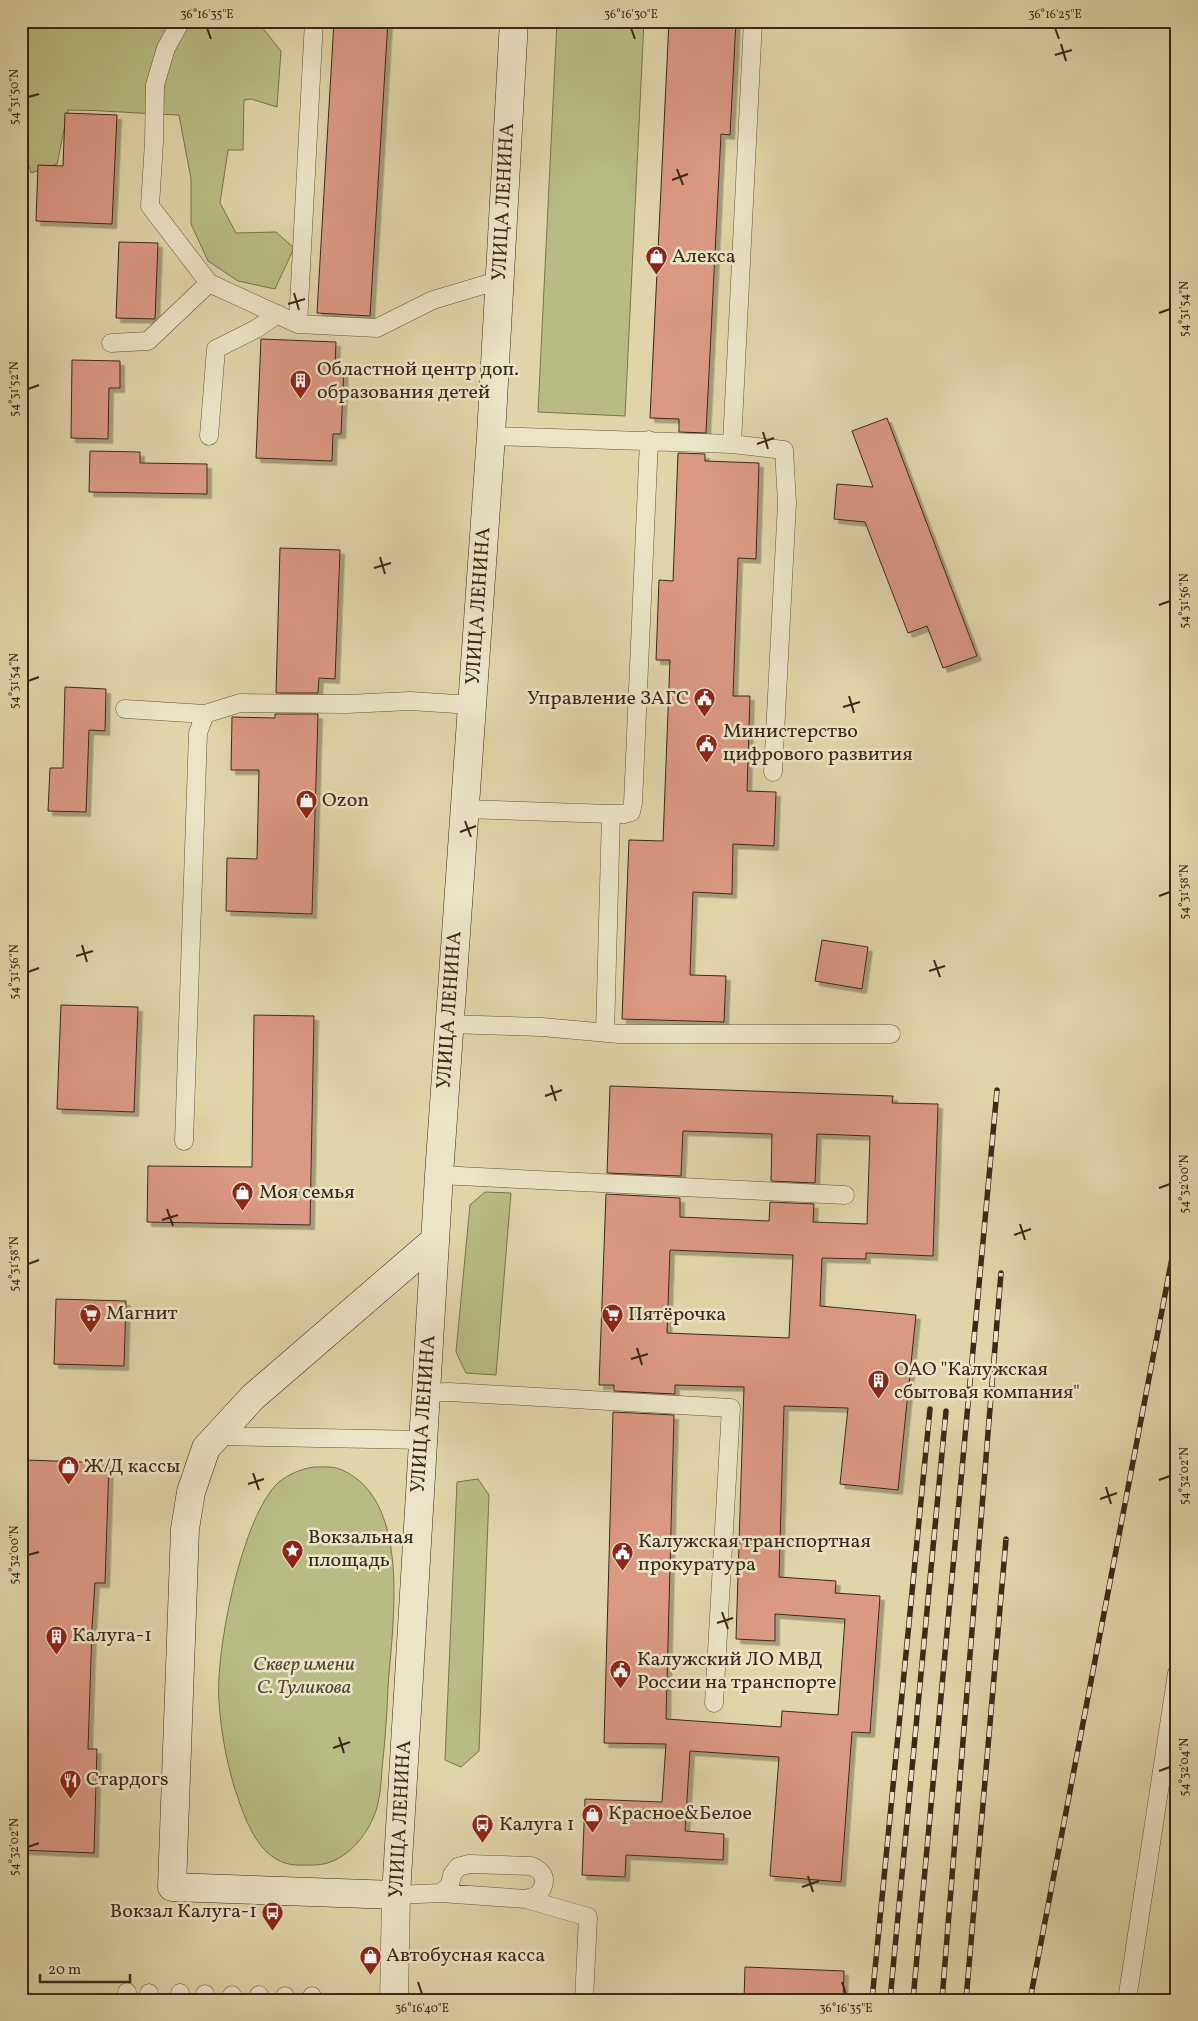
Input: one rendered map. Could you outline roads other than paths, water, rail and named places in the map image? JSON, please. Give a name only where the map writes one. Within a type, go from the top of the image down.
[{"type":"main road","name":"УЛИЦА ЛЕНИНА","points":[[394,2000],[396,1895],[422,1440],[449,1024],[491,436],[514,21]]},
{"type":"main road","points":[[396,1895],[172,1887],[185,1529],[191,1492],[206,1448],[253,1398],[435,1240]]},
{"type":"lane","points":[[181,21],[166,48],[155,85],[150,206],[209,283],[298,324],[377,328],[433,300],[500,280]]},
{"type":"lane","points":[[298,324],[314,21]]},
{"type":"lane","points":[[732,444],[752,21]]},
{"type":"lane","points":[[111,344],[148,341],[209,283]]},
{"type":"lane","points":[[210,436],[216,349],[256,329],[278,314]]},
{"type":"lane","points":[[491,436],[649,440],[732,444],[784,450],[787,503],[773,772]]},
{"type":"lane","points":[[464,809],[611,814],[631,812],[633,803],[649,440]]},
{"type":"lane","points":[[125,709],[206,714],[240,702],[347,704],[410,701],[472,705]]},
{"type":"lane","points":[[184,1141],[198,733],[206,714]]},
{"type":"lane","points":[[605,1033],[611,814]]},
{"type":"lane","points":[[449,1024],[542,1027],[605,1033],[892,1034]]},
{"type":"lane","points":[[439,1175],[845,1195]]},
{"type":"lane","points":[[426,1393],[449,1392],[730,1408],[714,1703]]},
{"type":"lane","points":[[218,1436],[422,1440]]},
{"type":"lane","points":[[1127,2000],[1177,1673]]},
{"type":"lane","points":[[441,1893],[450,1885],[452,1874],[458,1867],[468,1864],[531,1866],[539,1869],[544,1875],[544,1886],[538,1895],[526,1899]]},
{"type":"lane","points":[[396,1895],[441,1893],[526,1899],[588,1918],[584,2000]]},
{"type":"railway","points":[[913,2000],[997,1090]]},
{"type":"railway","points":[[1030,2000],[1177,1232]]},
{"type":"railway","points":[[942,2000],[1001,1273]]},
{"type":"railway","points":[[872,2000],[930,1409]]},
{"type":"railway","points":[[890,2000],[946,1411]]},
{"type":"railway","points":[[966,2000],[1006,1539]]},
{"type":"place","name":"Алекса","points":[[656,276]]},
{"type":"place","name":"Областной центр доп. образования детей","points":[[301,400]]},
{"type":"place","name":"Управление ЗАГС","points":[[705,718]]},
{"type":"place","name":"Министерство цифрового развития","points":[[707,763]]},
{"type":"place","name":"Ozon","points":[[306,820]]},
{"type":"place","name":"Моя семья","points":[[243,1212]]},
{"type":"place","name":"Магнит","points":[[90,1333]]},
{"type":"place","name":"Пятёрочка","points":[[612,1334]]},
{"type":"place","name":"ОАО \"Калужская сбытовая компания\"","points":[[878,1400]]},
{"type":"place","name":"Ж/Д кассы","points":[[68,1486]]},
{"type":"place","name":"Вокзальная площадь","points":[[292,1569]]},
{"type":"place","name":"Калужская транспортная прокуратура","points":[[622,1572]]},
{"type":"place","name":"Калуга-1","points":[[56,1655]]},
{"type":"place","name":"Калужский ЛО МВД России на транспорте","points":[[621,1690]]},
{"type":"place","name":"Стардогs","points":[[70,1799]]},
{"type":"place","name":"Красное&Белое","points":[[592,1833]]},
{"type":"place","name":"Калуга 1","points":[[483,1844]]},
{"type":"place","name":"Вокзал Калуга-1","points":[[273,1931]]},
{"type":"place","name":"Автобусная касса","points":[[370,1975]]},
{"type":"park label","name":"Сквер имени С. Туликова","points":[[304,1676]]}]
